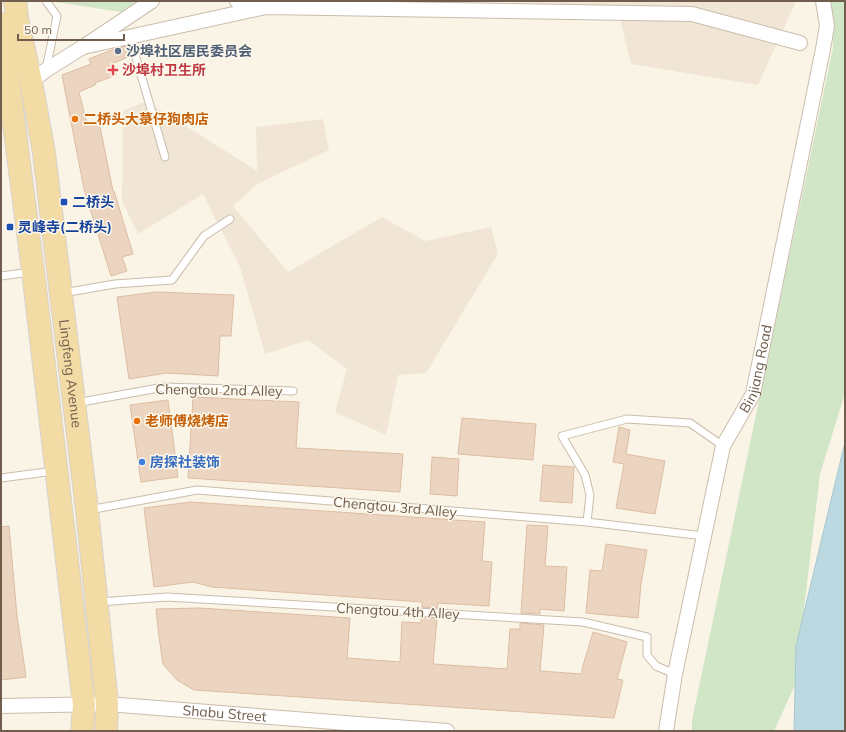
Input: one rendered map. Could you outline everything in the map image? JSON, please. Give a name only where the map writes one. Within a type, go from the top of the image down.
[{"type":"main road","name":"Lingfeng Avenue","points":[[11,15],[39,76],[44,153],[87,510],[108,704],[106,731]]},
{"type":"main road","name":"Lingfeng Avenue","points":[[11,15],[6,96],[33,271],[84,705],[82,731]]},
{"type":"street","points":[[39,76],[152,1]]},
{"type":"street","points":[[237,1],[266,7],[692,14],[800,43]]},
{"type":"street","name":"Binjiang Road","points":[[666,731],[675,674],[723,446],[753,394],[823,49],[827,26],[823,1]]},
{"type":"street","points":[[83,47],[266,7]]},
{"type":"street","name":"Shabu Street","points":[[1,706],[108,704],[396,729],[447,731]]},
{"type":"lane","points":[[39,76],[57,16],[46,1]]},
{"type":"lane","points":[[130,37],[165,157]]},
{"type":"lane","points":[[61,294],[115,284],[172,280],[204,236],[230,219]]},
{"type":"lane","points":[[1,276],[33,271]]},
{"type":"lane","name":"Chengtou 2nd Alley","points":[[74,404],[164,387],[293,391]]},
{"type":"lane","points":[[587,522],[590,495],[585,475],[562,436],[627,419],[690,423],[723,446]]},
{"type":"lane","points":[[1,478],[56,471]]},
{"type":"lane","name":"Chengtou 3rd Alley","points":[[87,510],[197,490],[587,522],[704,536]]},
{"type":"lane","name":"Chengtou 4th Alley","points":[[96,602],[167,597],[584,622],[647,638],[647,655],[656,666],[675,674]]},
{"type":"shaded area","points":[[484,1],[796,1],[758,85],[631,64],[617,6]]},
{"type":"shaded area","points":[[146,101],[257,171],[256,127],[323,119],[329,150],[257,184],[233,206],[288,272],[382,217],[425,241],[491,227],[498,254],[426,373],[398,375],[386,435],[335,412],[347,369],[308,340],[265,354],[240,267],[203,194],[138,234],[122,201],[123,111]]},
{"type":"green space","points":[[55,1],[138,1],[121,12]]},
{"type":"green space","points":[[828,1],[845,1],[845,393],[820,474],[795,685],[774,731],[692,731],[692,720],[833,48],[832,14]]},
{"type":"water","points":[[845,442],[845,731],[794,731],[796,646]]},
{"type":"building","points":[[127,46],[130,56],[112,64],[116,75],[95,83],[95,85],[79,92],[87,124],[99,122],[113,191],[133,254],[122,257],[127,271],[111,276],[84,189],[62,75],[91,64],[89,59],[114,49]]},
{"type":"building","points":[[156,292],[234,295],[231,336],[220,336],[218,376],[167,373],[129,379],[117,297]]},
{"type":"building","points":[[193,397],[299,402],[296,448],[403,454],[400,492],[188,478]]},
{"type":"building","points":[[168,400],[178,477],[141,482],[130,405]]},
{"type":"building","points":[[462,418],[536,424],[533,460],[458,454]]},
{"type":"building","points":[[619,427],[630,430],[626,454],[665,461],[655,514],[616,508],[624,464],[613,462]]},
{"type":"building","points":[[432,457],[459,459],[457,496],[430,494]]},
{"type":"building","points":[[543,465],[574,467],[572,503],[540,501]]},
{"type":"building","points":[[191,502],[485,522],[482,561],[492,562],[489,606],[438,603],[437,608],[422,607],[422,602],[212,587],[193,582],[154,587],[144,508]]},
{"type":"building","points":[[527,525],[548,526],[545,566],[567,567],[564,611],[540,609],[540,614],[521,613]]},
{"type":"building","points":[[9,526],[17,616],[26,677],[1,680],[1,527]]},
{"type":"building","points":[[606,544],[647,550],[641,584],[638,618],[586,613],[590,570],[602,571]]},
{"type":"building","points":[[200,608],[350,618],[347,658],[400,662],[402,622],[421,623],[421,617],[437,618],[433,664],[507,669],[510,629],[520,629],[520,623],[544,625],[540,671],[582,674],[582,669],[593,632],[627,642],[617,679],[623,680],[614,718],[194,690],[177,680],[163,664],[156,609]]},
{"type":"place","name":"沙埠社区居民委员会","points":[[118,51]]},
{"type":"place","name":"沙埠村卫生所","points":[[113,70]]},
{"type":"place","name":"二桥头大菉仔狗肉店","points":[[75,119]]},
{"type":"place","name":"二桥头","points":[[64,202]]},
{"type":"place","name":"灵峰寺(二桥头)","points":[[10,227]]},
{"type":"place","name":"老师傅烧烤店","points":[[137,421]]},
{"type":"place","name":"房探社装饰","points":[[142,462]]}]
